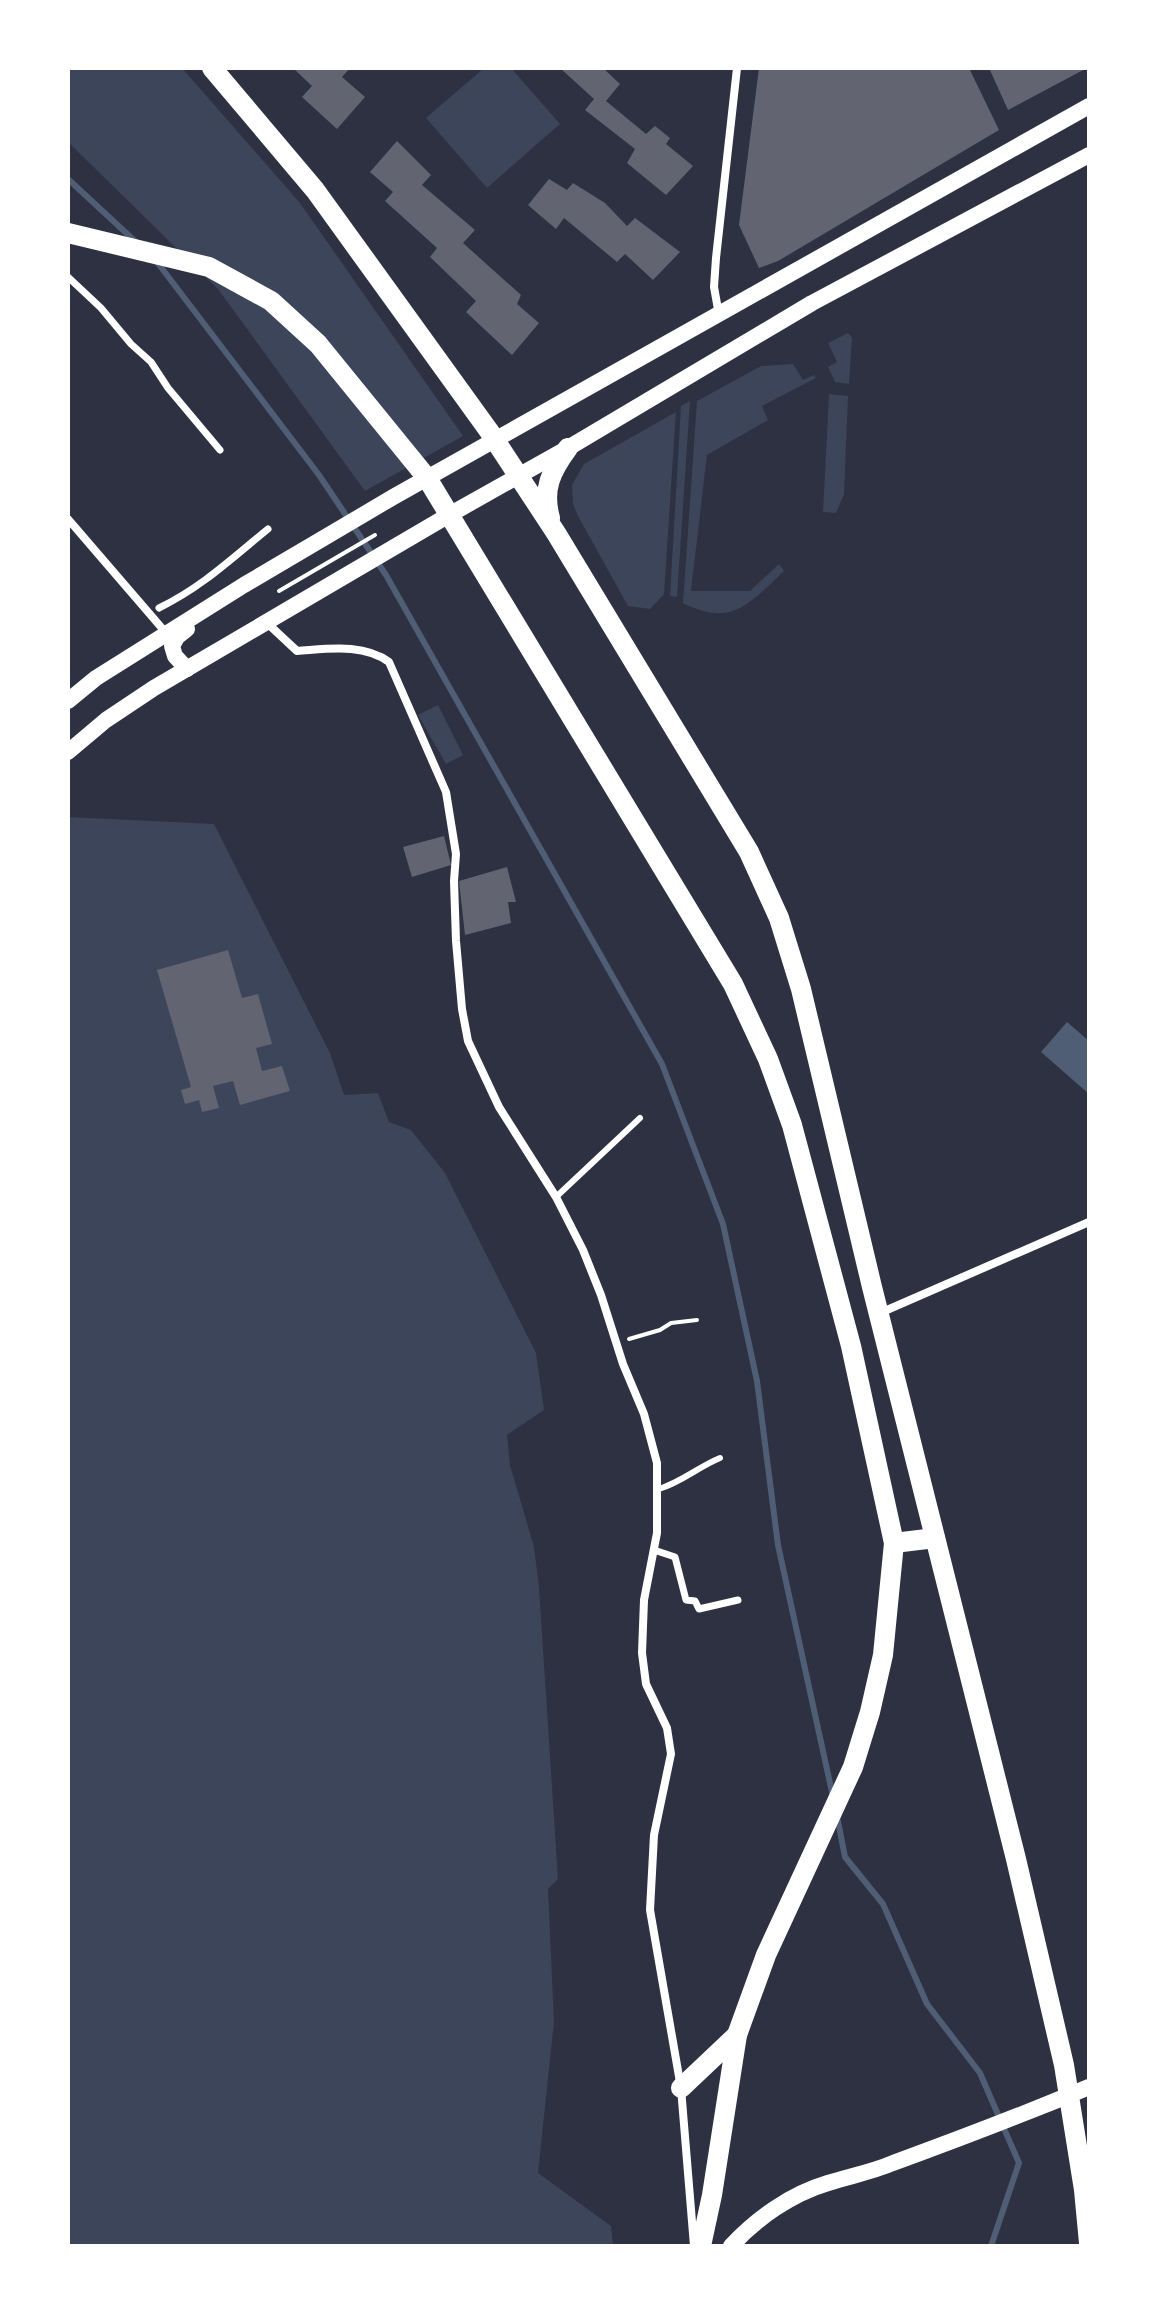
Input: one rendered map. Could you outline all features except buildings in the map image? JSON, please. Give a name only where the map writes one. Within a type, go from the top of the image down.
[{"type":"highway","points":[[212,68],[315,190],[519,476],[749,852],[779,918],[801,989],[1016,1859],[1070,2095],[1089,2243]]},
{"type":"highway","points":[[69,233],[209,267],[271,301],[318,344],[427,478],[733,984],[768,1059],[792,1125],[851,1346],[894,1543],[890,1598],[883,1655],[853,1767],[766,1955],[737,2035],[701,2246]]},
{"type":"highway","points":[[556,533],[548,515],[546,487],[555,466],[568,448]]},
{"type":"highway","points":[[894,1543],[935,1538]]},
{"type":"highway","points":[[681,2088],[737,2035]]},
{"type":"main road","points":[[68,701],[96,678],[244,585],[395,496],[1089,106]]},
{"type":"main road","points":[[68,752],[106,720],[187,669],[449,515],[812,303],[1089,155]]},
{"type":"main road","points":[[187,669],[173,651],[174,642],[228,596]]},
{"type":"main road","points":[[731,2246],[749,2227],[785,2202],[826,2184],[869,2173],[1089,2087]]},
{"type":"street","points":[[719,315],[714,287],[716,258],[737,68]]},
{"type":"street","points":[[68,277],[151,362],[168,388],[220,450]]},
{"type":"street","points":[[68,519],[168,634]]},
{"type":"street","points":[[159,608],[186,595],[223,569],[237,553],[268,529]]},
{"type":"street","points":[[271,620],[297,651],[361,649],[377,653],[389,662],[446,792],[456,854],[456,941],[468,1041],[499,1107],[556,1197],[588,1261],[647,1422],[657,1463],[659,1489],[654,1550],[644,1600],[642,1653],[646,1684],[668,1730],[671,1754],[656,1821],[650,1910],[681,2088],[694,2246]]},
{"type":"street","points":[[68,688],[96,678]]},
{"type":"street","points":[[879,1313],[1089,1222]]},
{"type":"street","points":[[654,1550],[675,1557],[686,1600],[695,1601],[699,1609],[738,1600]]},
{"type":"lane","points":[[556,1197],[640,1118]]},
{"type":"lane","points":[[659,1489],[693,1475],[720,1458]]},
{"type":"path","points":[[290,584],[381,532]]},
{"type":"path","points":[[617,1345],[671,1323],[697,1320]]},
{"type":"shaded area","points":[[68,68],[182,68],[300,203],[463,436],[365,491],[218,289],[68,142]]},
{"type":"shaded area","points":[[484,68],[511,68],[560,124],[487,188],[426,118]]},
{"type":"shaded area","points":[[848,333],[852,338],[849,384],[835,382],[828,367],[837,362],[828,343]]},
{"type":"shaded area","points":[[793,364],[803,380],[814,375],[816,378],[762,406],[768,420],[707,455],[691,591],[750,591],[779,564],[784,571],[750,602],[728,612],[700,610],[683,603],[697,401],[761,366]]},
{"type":"shaded area","points":[[829,394],[848,396],[844,494],[836,513],[823,512]]},
{"type":"shaded area","points":[[690,401],[677,597],[670,596],[681,406]]},
{"type":"shaded area","points":[[676,412],[664,594],[650,609],[628,606],[578,516],[573,504],[572,485],[584,464]]},
{"type":"shaded area","points":[[438,705],[463,755],[446,764],[418,715]]},
{"type":"shaded area","points":[[68,817],[214,824],[330,1053],[344,1095],[378,1093],[389,1122],[411,1130],[445,1173],[536,1353],[544,1410],[507,1435],[510,1465],[534,1547],[539,1587],[558,1879],[548,1889],[554,2022],[538,2173],[611,2226],[613,2246],[68,2246]]},
{"type":"shaded area","points":[[1067,1022],[1089,1041],[1089,1094],[1041,1052]]},
{"type":"waterway","points":[[68,179],[138,244]]},
{"type":"waterway","points":[[157,262],[319,475],[386,575],[662,1064],[723,1224],[757,1381],[778,1545],[833,1797]]},
{"type":"waterway","points":[[837,1816],[845,1857],[883,1904],[927,2004],[980,2073],[1019,2163],[991,2246]]}]
